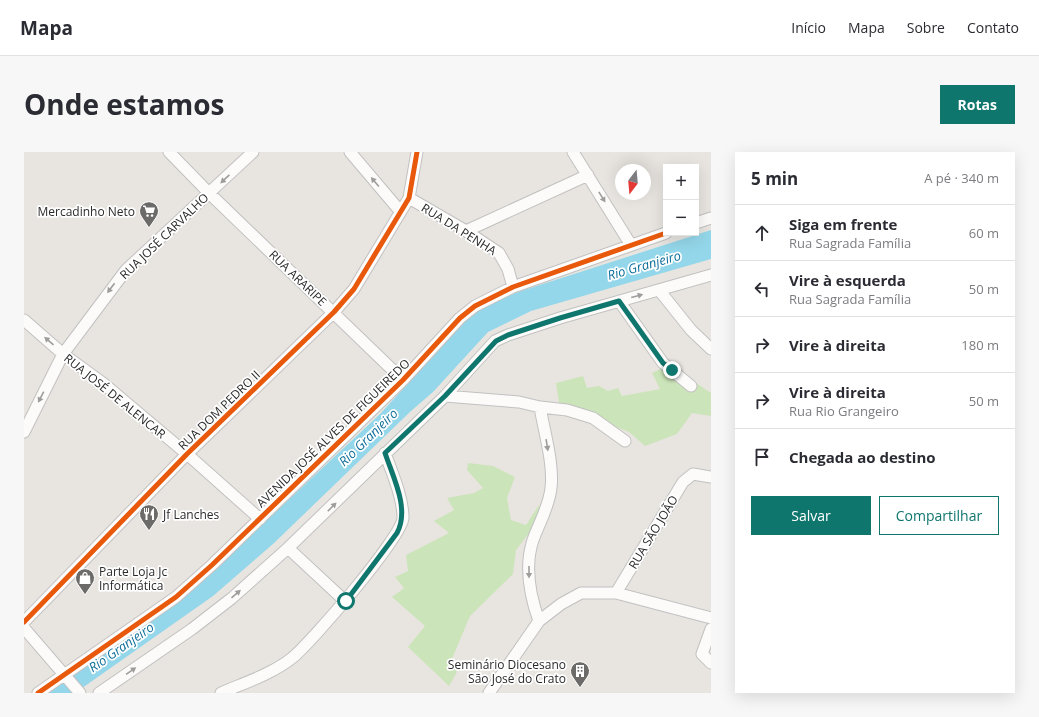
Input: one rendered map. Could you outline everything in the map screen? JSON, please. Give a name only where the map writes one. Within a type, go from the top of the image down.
[{"type":"street","name":"RUA ARARIPE","points":[[169,152],[209,193],[403,380]]},
{"type":"street","name":"RUA JOSÉ CARVALHO","points":[[24,432],[63,354],[126,270],[253,152]]},
{"type":"street","points":[[350,152],[400,211]]},
{"type":"street","points":[[409,198],[417,152]]},
{"type":"street","points":[[573,152],[631,245]]},
{"type":"street","points":[[466,231],[588,175]]},
{"type":"street","name":"RUA DOM PEDRO II","points":[[24,622],[187,454],[334,312],[354,289],[409,198]]},
{"type":"street","name":"RUA DA PENHA","points":[[409,198],[466,231],[499,253],[508,269],[512,287]]},
{"type":"street","points":[[699,222],[711,218]]},
{"type":"street","name":"AVENIDA JOSÉ ALVES DE FIGUEIREDO","points":[[38,693],[176,597],[260,519],[403,380],[460,318],[475,306],[512,287],[663,234]]},
{"type":"street","points":[[99,693],[192,629],[232,598],[288,548],[445,396],[496,341],[508,335],[553,320],[711,276]]},
{"type":"street","points":[[658,290],[691,330],[711,349]]},
{"type":"street","points":[[619,301],[663,363],[691,386]]},
{"type":"street","name":"RUA JOSÉ DE ALENCAR","points":[[24,320],[63,354],[104,384],[187,454],[260,519]]},
{"type":"street","points":[[445,396],[519,402],[540,407],[567,410],[593,418],[625,441]]},
{"type":"street","points":[[539,621],[529,581],[529,565],[532,542],[547,504],[551,488],[551,471],[540,407]]},
{"type":"street","points":[[221,693],[280,667],[292,658],[316,635],[346,601],[397,533],[403,518],[400,501],[385,453]]},
{"type":"street","name":"RUA SÃO JOÃO","points":[[616,592],[680,487],[693,474],[711,477]]},
{"type":"street","points":[[288,548],[346,601]]},
{"type":"street","points":[[489,693],[539,621],[561,604],[581,593],[616,592],[711,618]]},
{"type":"street","points":[[24,628],[80,693]]},
{"type":"street","points":[[707,660],[702,653],[711,629]]},
{"type":"green space","points":[[669,365],[711,393],[711,416],[692,413],[677,434],[645,446],[629,432],[557,404],[559,403],[556,383],[583,376],[587,388],[599,386],[608,391],[618,388],[622,396],[660,389],[652,373]]},
{"type":"green space","points":[[468,463],[493,466],[515,477],[507,498],[511,520],[526,525],[539,505],[543,515],[516,550],[513,574],[470,616],[452,659],[457,672],[449,686],[408,647],[425,626],[392,597],[404,588],[395,577],[408,571],[406,555],[449,533],[434,521],[454,510],[447,498],[474,493],[483,488],[467,470]]},
{"type":"water","name":"Rio Granjeiro","points":[[711,230],[711,259],[531,311],[488,332],[433,392],[411,411],[273,544],[213,596],[75,693],[48,693],[172,606],[201,582],[380,414],[472,314],[487,304],[521,291],[692,236],[699,236],[699,234]]},
{"type":"cycle path","points":[[24,622],[187,454],[334,312],[354,289],[409,198],[417,152]]},
{"type":"cycle path","points":[[38,693],[176,597],[212,565],[403,380],[460,318],[475,306],[513,287],[663,234]]},
{"type":"place","name":"Mercadinho Neto","points":[[149,228]]},
{"type":"place","name":"Jf Lanches","points":[[149,531]]},
{"type":"place","name":"Parte Loja Jc Informática","points":[[85,595]]},
{"type":"place","name":"Seminário Diocesano São José do Crato","points":[[580,688]]},
{"type":"route","points":[[346,601],[397,533],[403,518],[400,501],[385,453],[445,396],[485,351],[496,341],[508,335],[560,318],[619,301],[663,363],[672,370]]}]
